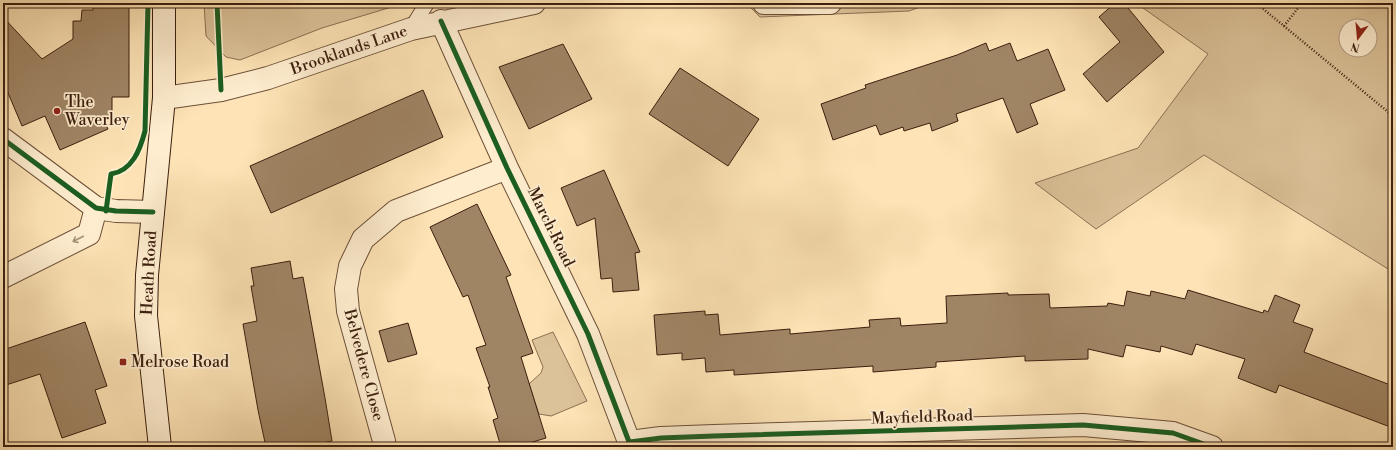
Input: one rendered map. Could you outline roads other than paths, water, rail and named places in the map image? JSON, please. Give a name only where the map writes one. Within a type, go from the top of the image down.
[{"type":"street","name":"Heath Road","points":[[160,447],[146,316],[153,212],[164,98],[164,3]]},
{"type":"street","name":"Brooklands Lane","points":[[164,98],[221,90],[268,78],[411,29],[441,21],[534,3]]},
{"type":"street","points":[[764,3],[830,3]]},
{"type":"street","name":"March Road","points":[[441,21],[507,168],[588,334],[631,445]]},
{"type":"street","points":[[3,139],[96,208],[111,211],[153,212]]},
{"type":"street","name":"Belvedere Close","points":[[384,441],[348,311],[346,289],[350,266],[363,239],[396,211],[507,168]]},
{"type":"street","points":[[10,274],[89,234],[96,208]]},
{"type":"street","name":"Mayfield Road","points":[[631,445],[661,438],[1083,425],[1173,433],[1212,447]]},
{"type":"lane","points":[[411,29],[427,3]]},
{"type":"place","name":"The Waverley","points":[[57,111]]},
{"type":"place","name":"Melrose Road","points":[[123,362]]}]
